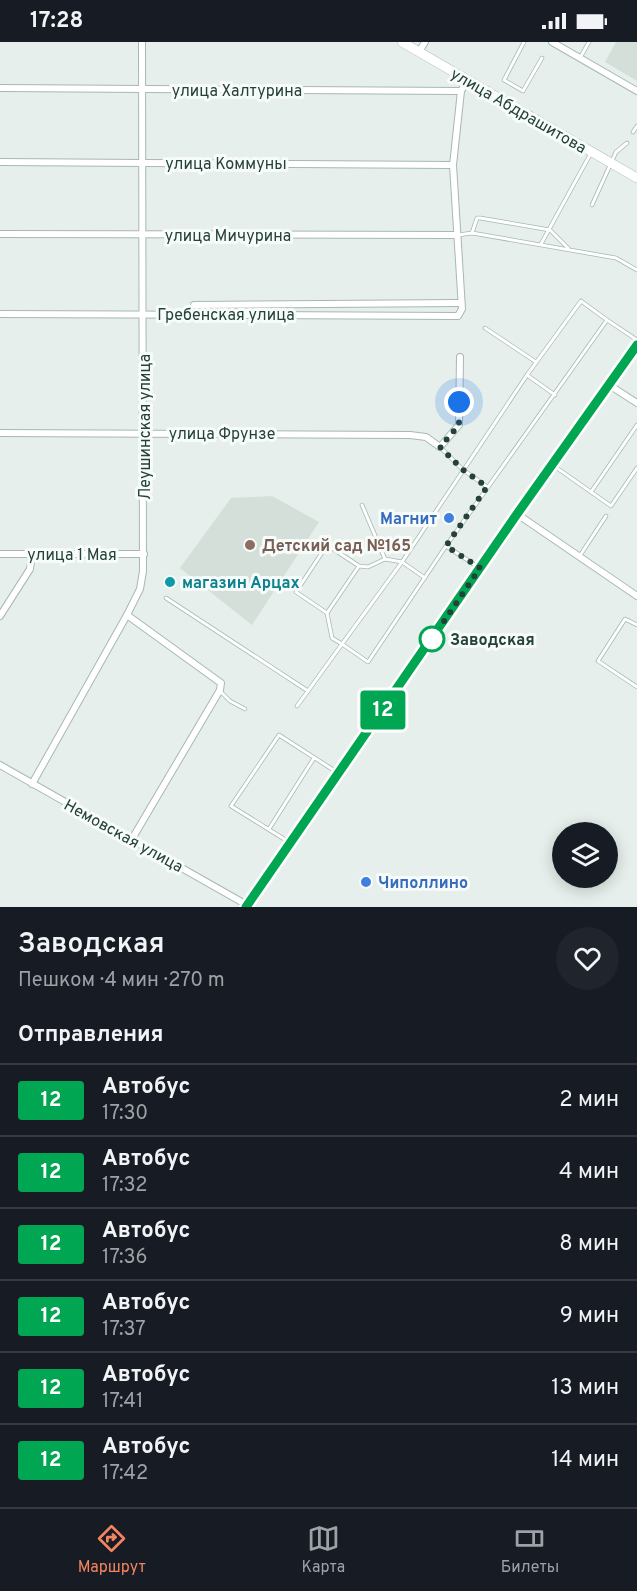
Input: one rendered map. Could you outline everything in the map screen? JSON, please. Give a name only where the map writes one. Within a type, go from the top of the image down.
[{"type":"main road","points":[[246,906],[517,514],[637,345]]},
{"type":"street","name":"Леушинская улица","points":[[32,784],[140,589],[144,554],[145,433],[142,42]]},
{"type":"street","name":"улица Абдрашитова","points":[[402,42],[637,178]]},
{"type":"street","points":[[419,52],[425,42]]},
{"type":"street","points":[[552,42],[637,91]]},
{"type":"street","points":[[461,303],[453,165],[461,91],[468,80]]},
{"type":"street","name":"улица Халтурина","points":[[0,88],[461,91]]},
{"type":"street","name":"улица Коммуны","points":[[0,162],[453,165]]},
{"type":"street","name":"улица Мичурина","points":[[0,234],[456,235]]},
{"type":"street","name":"Гребенская улица","points":[[0,314],[452,317],[461,313],[461,303],[194,305]]},
{"type":"street","points":[[440,447],[459,425],[460,357]]},
{"type":"street","points":[[609,385],[637,403]]},
{"type":"street","name":"улица Фрунзе","points":[[0,433],[410,435],[426,437],[440,447]]},
{"type":"street","points":[[517,514],[637,596]]},
{"type":"street","name":"улица 1 Мая","points":[[0,554],[144,554]]},
{"type":"street","points":[[0,616],[30,569],[32,554]]},
{"type":"street","points":[[127,615],[220,683],[220,690],[132,839]]},
{"type":"street","name":"Немовская улица","points":[[0,765],[246,906]]},
{"type":"lane","points":[[524,42],[504,80],[523,91],[542,58]]},
{"type":"lane","points":[[580,58],[589,42]]},
{"type":"lane","points":[[633,132],[637,126]]},
{"type":"lane","points":[[592,205],[616,152],[627,143]]},
{"type":"lane","points":[[541,244],[592,152]]},
{"type":"lane","points":[[472,233],[477,218],[480,218],[550,230],[569,249]]},
{"type":"lane","points":[[456,235],[472,233],[616,258],[637,270]]},
{"type":"lane","points":[[297,706],[402,562],[462,469],[581,301],[637,340]]},
{"type":"lane","points":[[425,578],[402,562],[385,559],[368,567],[359,566],[327,545],[296,592],[327,612],[333,638],[368,662],[487,487],[607,320]]},
{"type":"lane","points":[[485,328],[536,362]]},
{"type":"lane","points":[[527,375],[555,395]]},
{"type":"lane","points":[[591,492],[637,425]]},
{"type":"lane","points":[[440,447],[462,469],[487,487]]},
{"type":"lane","points":[[553,465],[611,506],[637,468]]},
{"type":"lane","points":[[362,505],[385,559]]},
{"type":"lane","points":[[579,557],[606,516]]},
{"type":"lane","points":[[446,546],[480,568]]},
{"type":"lane","points":[[327,612],[359,566]]},
{"type":"lane","points":[[166,598],[308,691]]},
{"type":"lane","points":[[637,625],[625,619],[598,661],[637,687]]},
{"type":"lane","points":[[220,690],[230,701],[245,709]]},
{"type":"lane","points":[[291,843],[231,806],[279,735],[339,774]]},
{"type":"lane","points":[[269,829],[314,758]]},
{"type":"shaded area","points":[[616,42],[637,42],[637,81],[605,62]]},
{"type":"shaded area","name":"Детский сад №165","points":[[272,496],[319,522],[252,625],[180,568],[231,498]]},
{"type":"bus line","name":"12","points":[[246,907],[517,514],[637,345]]},
{"type":"place","name":"Магнит","points":[[449,518]]},
{"type":"place","name":"Детский сад №165","points":[[250,545]]},
{"type":"place","name":"магазин Арцах","points":[[170,582]]},
{"type":"place","name":"Заводская","points":[[432,639]]},
{"type":"place","name":"Чиполлино","points":[[366,882]]},
{"type":"route","points":[[432,639],[480,568],[446,546],[487,487],[462,469],[440,447],[459,425],[459,402]]}]
